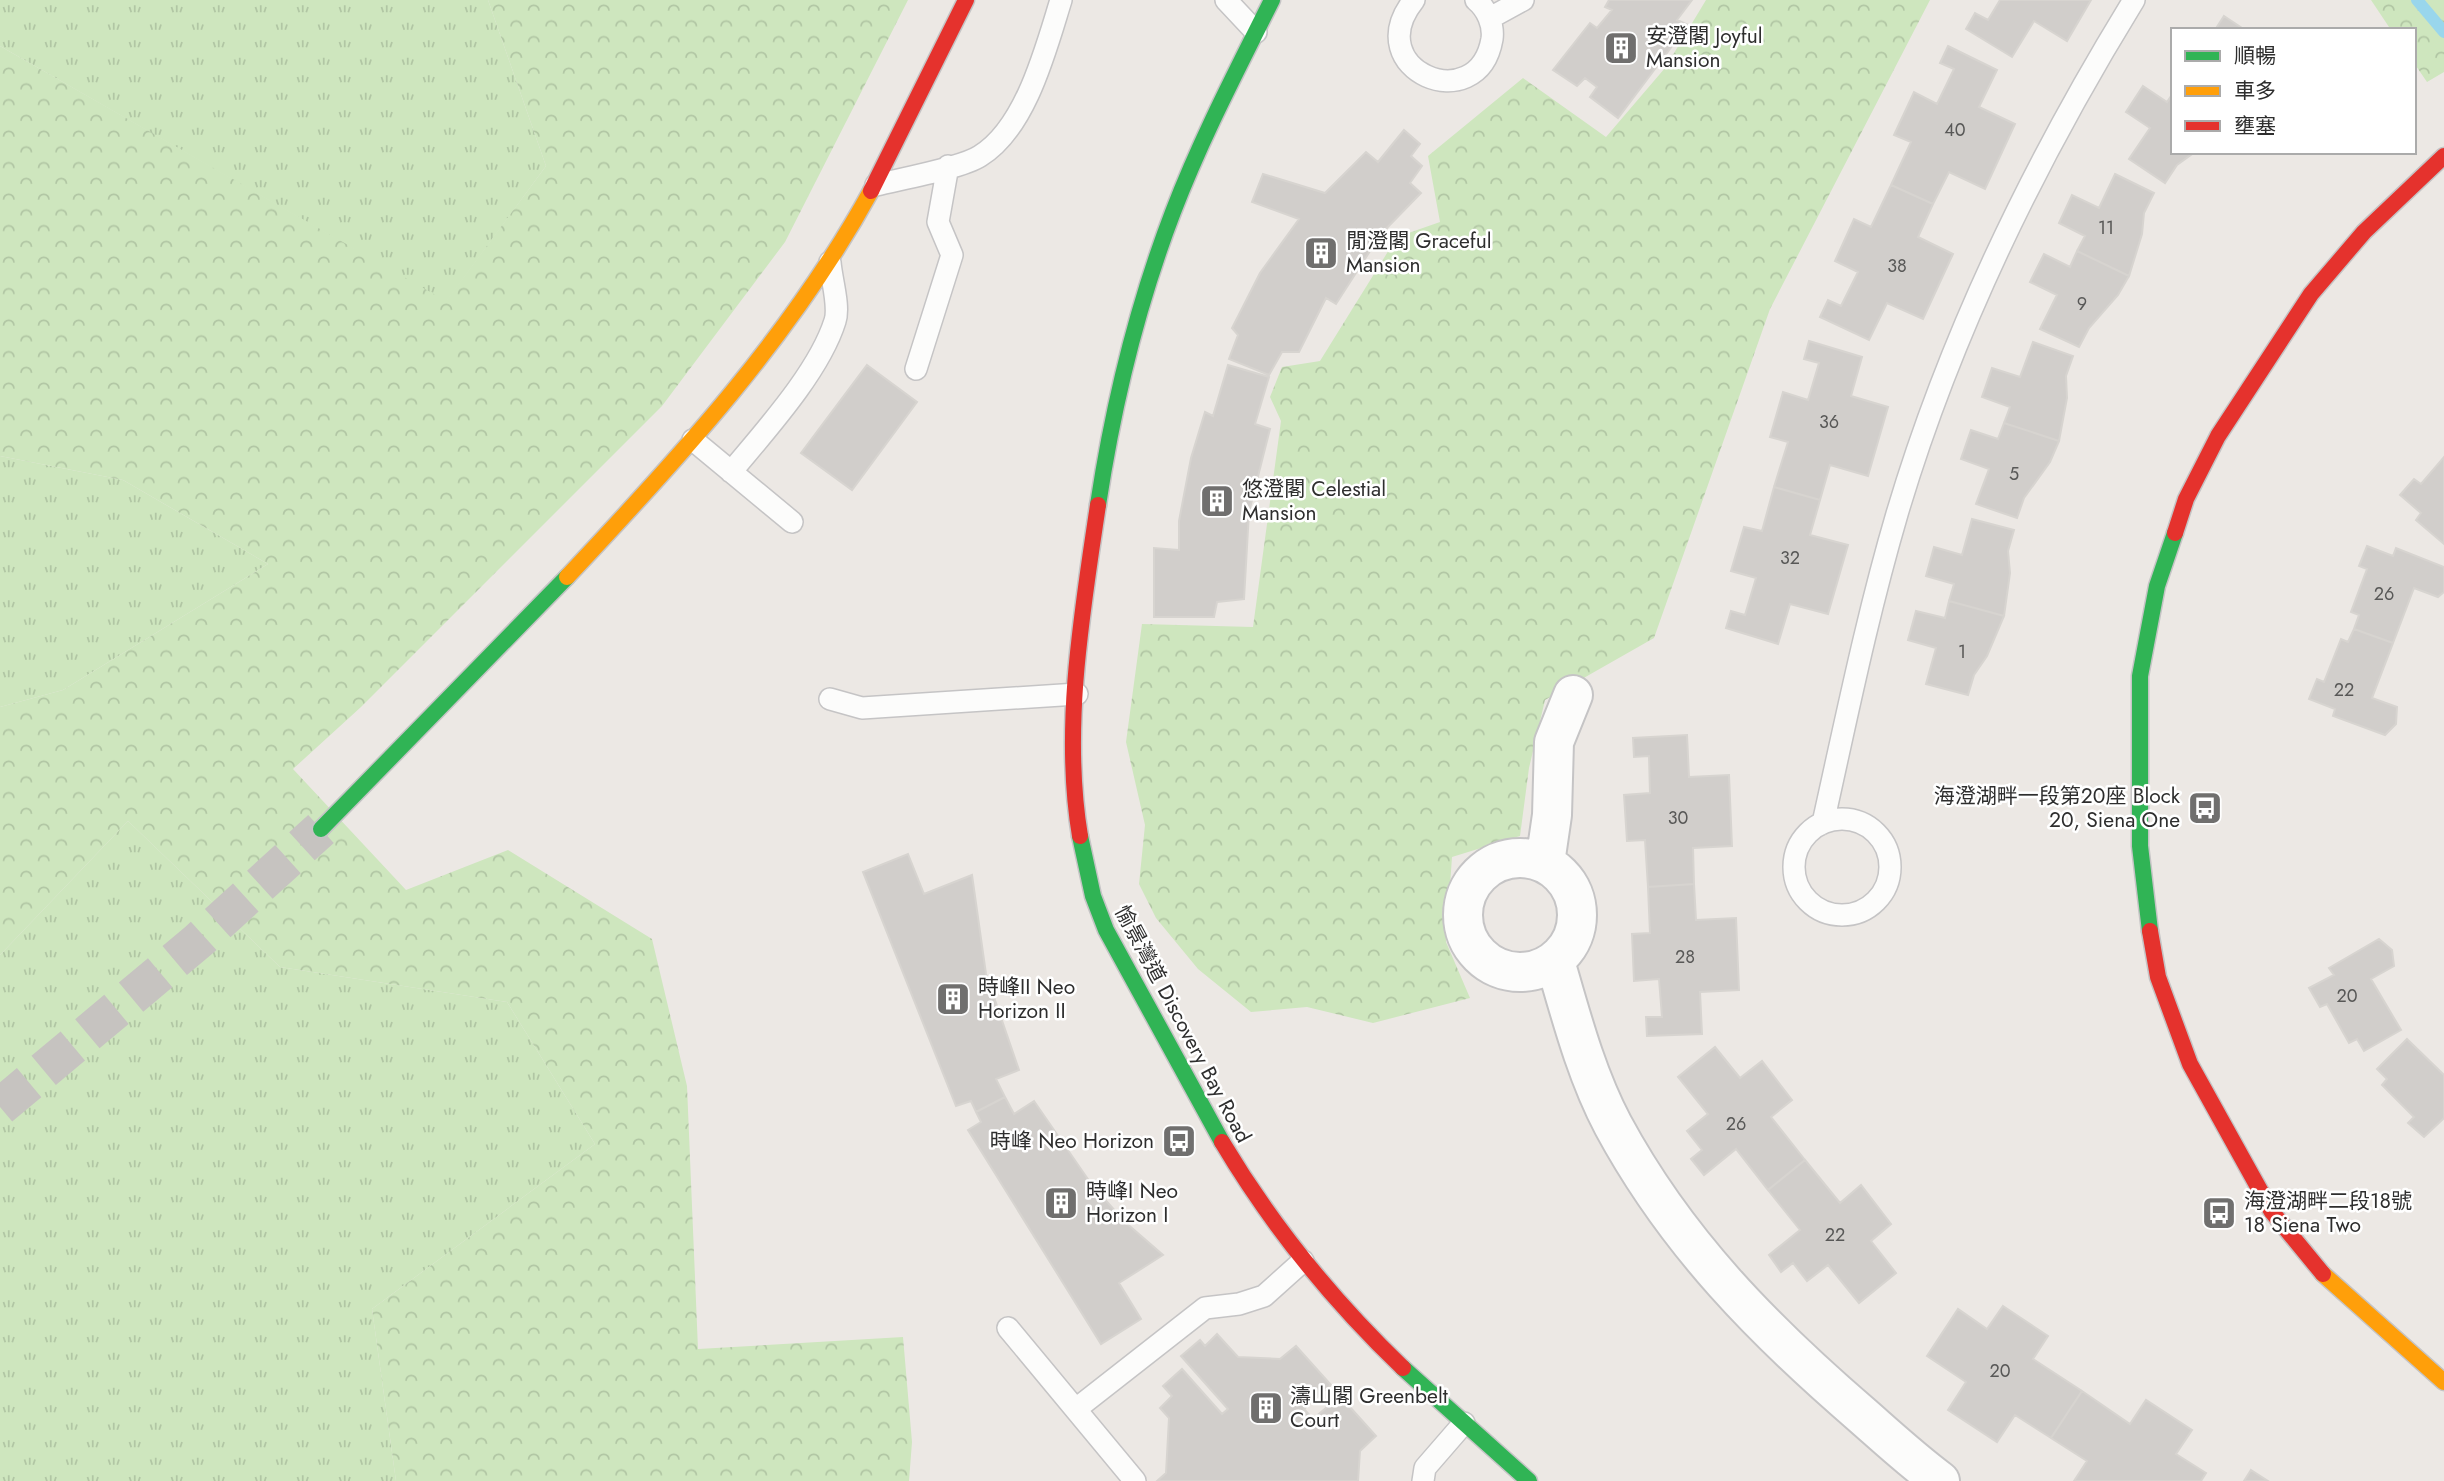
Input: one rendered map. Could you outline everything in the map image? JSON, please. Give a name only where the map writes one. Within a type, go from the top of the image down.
[{"type":"street","points":[[321,829],[495,654],[693,440],[765,352],[830,260],[876,185],[966,0]]},
{"type":"street","name":"愉景灣道 Discovery Bay Road","points":[[1272,0],[1193,162],[1149,280],[1117,393],[1094,514],[1077,694],[1077,816],[1093,897],[1127,970],[1224,1149],[1303,1261],[1410,1374],[1529,1481]]},
{"type":"street","points":[[2444,156],[2364,232],[2311,294],[2250,384],[2191,489],[2157,586],[2140,676],[2140,846],[2148,919],[2158,977],[2190,1065],[2272,1212],[2332,1285],[2444,1382]]},
{"type":"street","points":[[1545,863],[1552,815],[1554,742],[1573,695]]},
{"type":"street","points":[[1526,858],[1545,863],[1561,874],[1572,890],[1577,909],[1576,929],[1568,946],[1555,961],[1538,969],[1520,972],[1502,969],[1486,961],[1474,948],[1466,932],[1464,914],[1467,896],[1475,880],[1490,867],[1507,859],[1526,858]]},
{"type":"street","points":[[1555,961],[1578,1043],[1612,1123],[1655,1197],[1707,1266],[1766,1328],[1829,1387],[1940,1481]]},
{"type":"lane","points":[[876,185],[980,157],[1011,127],[1042,62],[1061,0]]},
{"type":"lane","points":[[1226,0],[1256,32]]},
{"type":"lane","points":[[1414,0],[1399,27],[1404,57],[1413,69],[1425,77],[1440,81],[1470,75],[1482,64],[1493,34],[1490,18],[1476,0]]},
{"type":"lane","points":[[1490,18],[1523,0]]},
{"type":"lane","points":[[1823,823],[1838,819],[1854,820],[1869,827],[1881,838],[1889,853],[1891,870],[1879,898],[1867,909],[1853,915],[1822,911],[1809,902],[1800,890],[1794,860],[1810,832],[1823,823],[1866,626],[1898,512],[1935,400],[1980,289],[2030,182],[2087,78],[2134,0]]},
{"type":"lane","points":[[916,369],[952,255],[938,222],[948,166]]},
{"type":"lane","points":[[732,472],[811,367],[836,319],[830,260]]},
{"type":"lane","points":[[693,440],[792,522]]},
{"type":"lane","points":[[830,699],[862,708],[1077,694]]},
{"type":"lane","points":[[1076,1409],[1205,1308],[1239,1304],[1264,1296],[1303,1261]]},
{"type":"lane","points":[[1008,1328],[1135,1481]]},
{"type":"lane","points":[[1423,1481],[1425,1468],[1464,1423]]},
{"type":"green space","points":[[0,0],[488,0],[546,166],[446,302],[0,46]]},
{"type":"green space","points":[[488,0],[908,0],[785,242],[662,406],[361,707],[293,769],[406,890],[508,850],[652,939],[687,1086],[698,1349],[903,1337],[912,1442],[909,1481],[396,1481],[372,1309],[595,1144],[507,1002],[280,967],[128,821],[0,955],[0,707],[63,690],[268,564],[123,480],[0,456],[0,46],[446,301],[546,166]]},
{"type":"green space","points":[[1706,0],[1930,0],[1770,309],[1654,638],[1545,700],[1529,768],[1520,836],[1452,857],[1446,942],[1470,998],[1373,1023],[1307,1007],[1251,1012],[1198,969],[1156,918],[1139,884],[1145,825],[1126,742],[1142,624],[1253,627],[1281,421],[1270,397],[1282,367],[1320,361],[1397,237],[1440,222],[1428,156],[1523,78],[1606,137],[1665,68]]},
{"type":"green space","points":[[2371,0],[2444,0],[2444,72],[2427,82],[2416,66],[2416,28],[2390,28]]},
{"type":"green space","points":[[0,456],[123,480],[268,564],[63,690],[0,707]]},
{"type":"green space","points":[[128,821],[280,967],[507,1002],[595,1144],[372,1309],[396,1481],[0,1481],[0,955]]},
{"type":"building","name":"安澄閣 Joyful Mansion","points":[[1609,0],[1692,0],[1677,20],[1688,25],[1618,118],[1590,97],[1597,87],[1585,78],[1577,86],[1553,70],[1590,23],[1597,28],[1612,10],[1605,7]]},
{"type":"building","points":[[2000,0],[2091,0],[2067,41],[2034,21],[2012,57],[1966,29],[1975,13],[1988,20]]},
{"type":"building","points":[[2224,16],[2242,28],[2216,28]]},
{"type":"building","points":[[1948,46],[1997,70],[1979,107],[2015,124],[1985,189],[1949,172],[1933,204],[1891,185],[1911,142],[1894,135],[1914,92],[1937,104],[1954,69],[1940,63]]},
{"type":"building","points":[[2143,86],[2167,102],[2171,96],[2171,154],[2192,154],[2177,165],[2165,183],[2129,159],[2150,128],[2126,112]]},
{"type":"building","name":"閒澄閣 Graceful Mansion","points":[[1404,130],[1420,144],[1411,156],[1422,166],[1410,183],[1421,193],[1381,234],[1336,304],[1326,298],[1299,352],[1282,352],[1269,375],[1229,359],[1238,335],[1232,328],[1260,273],[1299,219],[1252,202],[1263,174],[1325,193],[1366,152],[1378,162]]},
{"type":"building","points":[[2115,174],[2154,193],[2144,213],[2142,234],[2129,276],[2077,251],[2085,236],[2059,223],[2072,195],[2099,208]]},
{"type":"building","points":[[1891,185],[1933,204],[1918,237],[1953,254],[1923,319],[1887,303],[1869,340],[1820,317],[1828,300],[1841,306],[1858,272],[1835,261],[1854,219],[1871,227]]},
{"type":"building","points":[[2077,251],[2129,276],[2118,295],[2089,328],[2079,347],[2040,329],[2057,295],[2030,282],[2044,254],[2070,267]]},
{"type":"building","points":[[1809,341],[1862,357],[1851,396],[1888,407],[1868,476],[1830,465],[1820,500],[1774,487],[1788,442],[1770,437],[1783,392],[1808,400],[1819,363],[1804,359]]},
{"type":"building","points":[[2033,342],[2073,356],[2066,376],[2067,398],[2059,441],[2004,423],[2010,407],[1982,397],[1992,368],[2020,377]]},
{"type":"building","points":[[867,365],[917,402],[852,490],[801,453]]},
{"type":"building","name":"悠澄閣 Celestial Mansion","points":[[1228,365],[1269,377],[1255,424],[1270,429],[1249,512],[1244,599],[1217,602],[1214,617],[1154,617],[1154,548],[1179,550],[1179,521],[1191,458],[1205,412],[1213,416]]},
{"type":"building","points":[[2004,423],[2059,441],[2050,462],[2024,498],[2017,518],[1976,504],[1989,469],[1961,459],[1971,430],[1998,439]]},
{"type":"building","points":[[2444,457],[2444,544],[2416,520],[2421,513],[2400,495],[2414,479],[2421,484]]},
{"type":"building","points":[[1774,487],[1820,500],[1810,535],[1848,545],[1828,614],[1790,604],[1778,644],[1726,628],[1731,611],[1745,615],[1756,578],[1731,571],[1744,527],[1762,531]]},
{"type":"building","points":[[1972,519],[2014,530],[2008,551],[2010,573],[2004,616],[1949,601],[1954,584],[1926,576],[1934,547],[1962,555]]},
{"type":"building","points":[[2367,546],[2393,556],[2396,548],[2444,567],[2444,592],[2438,597],[2414,588],[2393,643],[2354,629],[2359,615],[2351,612],[2367,569],[2359,566]]},
{"type":"building","points":[[1949,601],[2004,616],[1987,656],[1974,675],[1968,695],[1926,684],[1936,648],[1908,640],[1916,611],[1945,618]]},
{"type":"building","points":[[2354,629],[2393,643],[2372,698],[2397,707],[2396,724],[2385,735],[2333,716],[2335,709],[2309,699],[2317,679],[2324,682],[2341,639],[2348,642]]},
{"type":"building","points":[[1687,735],[1689,777],[1729,775],[1732,846],[1693,848],[1694,884],[1648,887],[1645,840],[1627,841],[1624,795],[1650,793],[1649,756],[1634,757],[1633,738]]},
{"type":"building","name":"時峰II Neo Horizon II","points":[[908,854],[924,894],[972,875],[986,974],[1019,1070],[996,1079],[1005,1097],[976,1112],[971,1101],[956,1106],[863,872]]},
{"type":"building","points":[[1694,884],[1696,920],[1736,918],[1739,990],[1700,992],[1702,1034],[1647,1036],[1646,1017],[1662,1017],[1659,979],[1634,981],[1632,934],[1650,933],[1648,887]]},
{"type":"building","points":[[2379,939],[2392,950],[2394,966],[2371,979],[2401,1030],[2364,1051],[2357,1039],[2349,1043],[2327,1004],[2320,1007],[2309,988],[2334,975],[2329,968]]},
{"type":"building","points":[[2407,1039],[2444,1075],[2444,1118],[2424,1137],[2408,1123],[2414,1117],[2382,1085],[2387,1079],[2377,1069]]},
{"type":"building","points":[[1715,1047],[1740,1078],[1762,1061],[1792,1100],[1771,1117],[1805,1160],[1768,1190],[1736,1149],[1704,1175],[1691,1159],[1702,1150],[1687,1131],[1708,1114],[1678,1077]]},
{"type":"building","name":"時峰I Neo Horizon I","points":[[1005,1097],[1014,1114],[1034,1101],[1092,1185],[1125,1222],[1163,1255],[1119,1283],[1141,1319],[1101,1344],[968,1130],[981,1122],[976,1112]]},
{"type":"building","points":[[1805,1160],[1840,1203],[1861,1185],[1891,1224],[1871,1241],[1896,1273],[1859,1303],[1828,1265],[1807,1281],[1793,1263],[1781,1272],[1769,1255],[1800,1230],[1768,1190]]},
{"type":"building","points":[[2003,1306],[2048,1336],[2033,1359],[2082,1391],[2051,1438],[2015,1415],[1997,1442],[1948,1410],[1966,1382],[1927,1356],[1958,1309],[1987,1329]]},
{"type":"building","name":"濤山閣 Greenbelt Court","points":[[1217,1334],[1238,1357],[1280,1359],[1296,1346],[1331,1385],[1304,1409],[1313,1419],[1340,1396],[1376,1436],[1360,1451],[1358,1481],[1157,1481],[1166,1473],[1169,1418],[1160,1408],[1172,1396],[1163,1386],[1182,1369],[1222,1414],[1228,1409],[1181,1356],[1200,1340],[1205,1346]]},
{"type":"building","points":[[2082,1391],[2130,1424],[2146,1400],[2192,1430],[2176,1454],[2206,1473],[2201,1481],[2074,1481],[2087,1461],[2051,1438]]},
{"type":"building","points":[[2251,1470],[2268,1481],[2244,1481]]},
{"type":"waterway","points":[[2417,0],[2444,32]]},
{"type":"tunnel","points":[[0,1107],[198,941],[321,829]]},
{"type":"traffic: fast","points":[[1098,505],[1128,357],[1160,248],[1195,158],[1272,0]]},
{"type":"traffic: fast","points":[[2150,931],[2140,846],[2140,676],[2157,586],[2175,533]]},
{"type":"traffic: fast","points":[[321,829],[567,577]]},
{"type":"traffic: fast","points":[[1080,836],[1093,896],[1106,930],[1222,1142]]},
{"type":"traffic: fast","points":[[1403,1368],[1529,1481]]},
{"type":"traffic: slow","points":[[567,577],[692,441],[770,345],[840,244],[871,191]]},
{"type":"traffic: slow","points":[[2323,1274],[2444,1382]]},
{"type":"traffic: jam","points":[[871,191],[966,0]]},
{"type":"traffic: jam","points":[[2175,533],[2186,499],[2218,436],[2311,294],[2364,232],[2444,156]]},
{"type":"traffic: jam","points":[[1080,836],[1073,754],[1076,670],[1098,505]]},
{"type":"traffic: jam","points":[[2150,931],[2158,977],[2190,1064],[2272,1212],[2323,1274]]},
{"type":"traffic: jam","points":[[1222,1142],[1261,1203],[1305,1261],[1352,1316],[1403,1368]]},
{"type":"place","name":"安澄閣 Joyful Mansion","points":[[1621,48]]},
{"type":"place","name":"閒澄閣 Graceful Mansion","points":[[1321,253]]},
{"type":"place","name":"悠澄閣 Celestial Mansion","points":[[1217,501]]},
{"type":"place","name":"海澄湖畔一段第20座 Block 20, Siena One","points":[[2205,808]]},
{"type":"place","name":"時峰II Neo Horizon II","points":[[953,999]]},
{"type":"place","name":"時峰 Neo Horizon","points":[[1179,1141]]},
{"type":"place","name":"時峰I Neo Horizon I","points":[[1061,1203]]},
{"type":"place","name":"海澄湖畔二段18號 18 Siena Two","points":[[2219,1213]]},
{"type":"place","name":"濤山閣 Greenbelt Court","points":[[1266,1408]]}]
